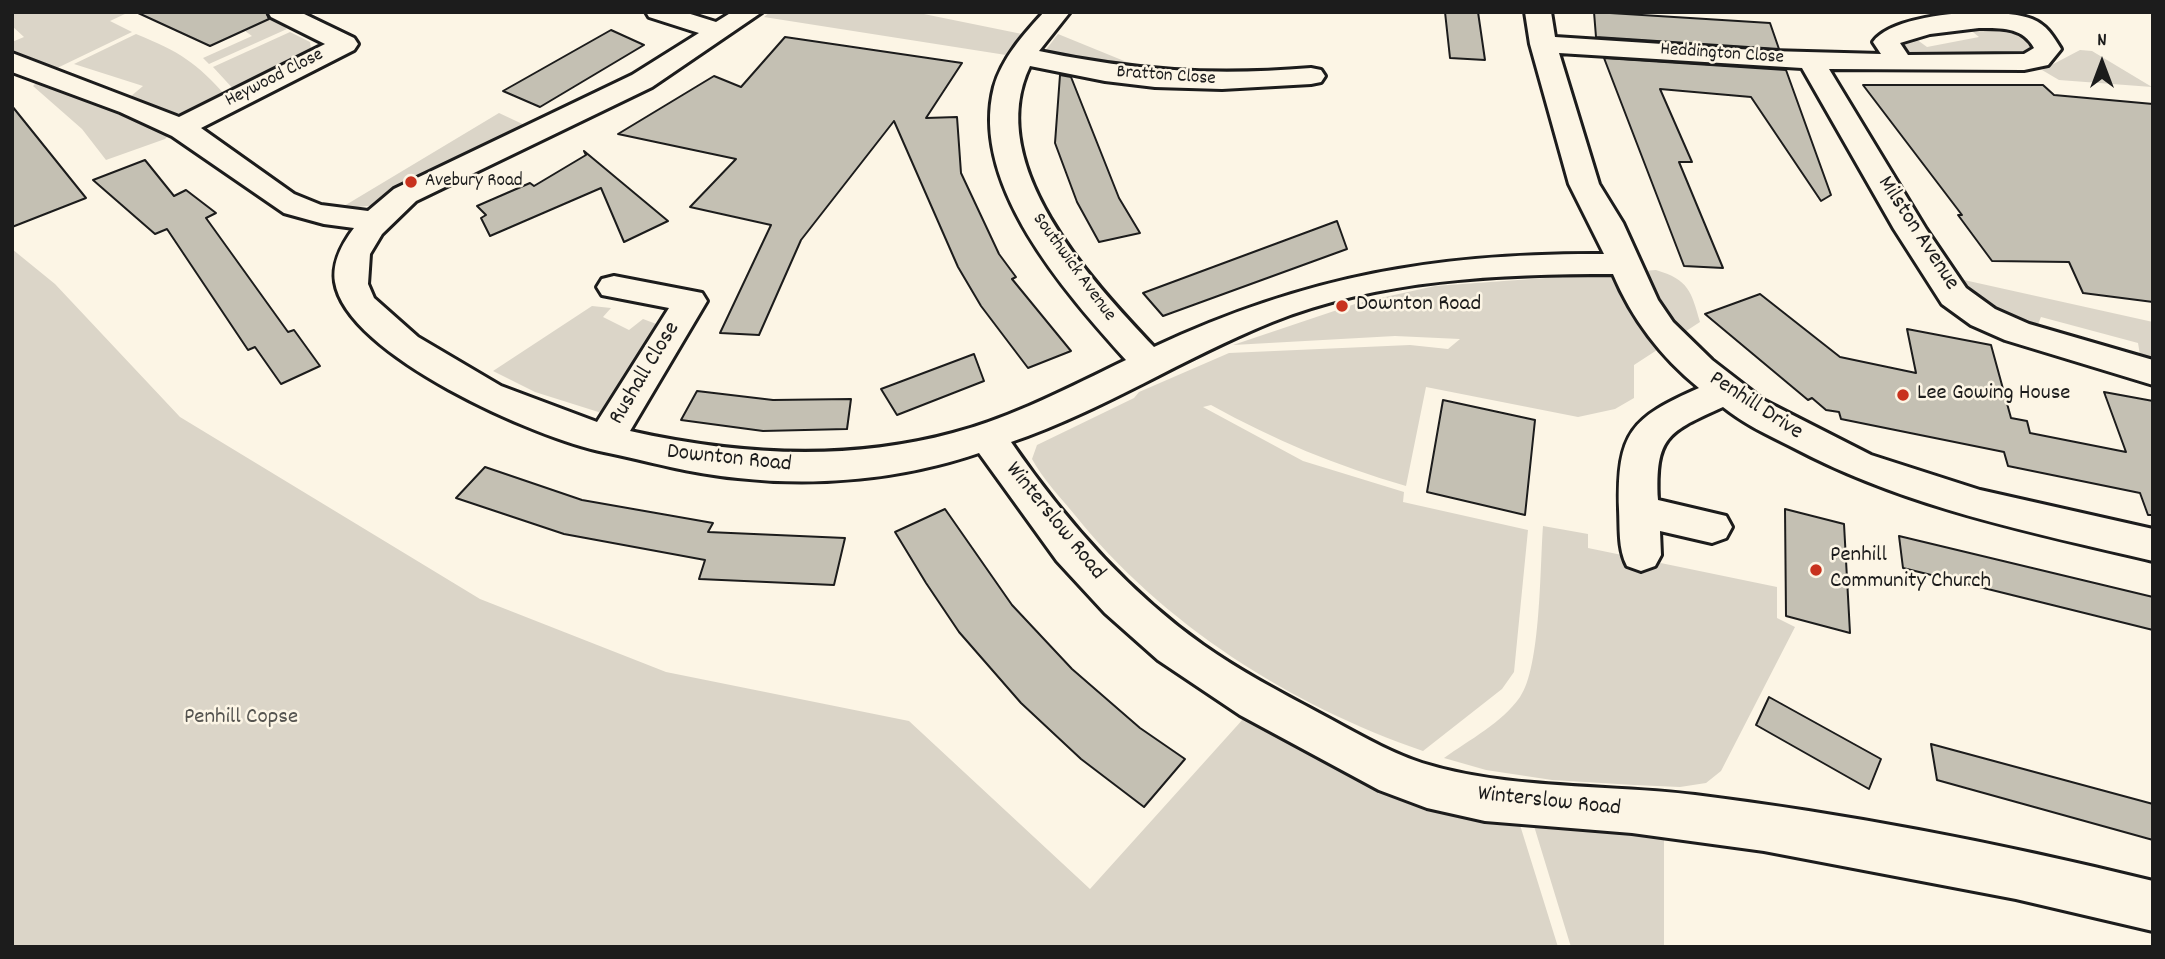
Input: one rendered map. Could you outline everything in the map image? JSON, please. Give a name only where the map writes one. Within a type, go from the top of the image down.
[{"type":"street","name":"Heywood Close","points":[[178,129],[345,44],[280,12]]},
{"type":"street","points":[[658,12],[720,32]]},
{"type":"street","name":"Downton Road","points":[[750,12],[642,80],[405,195],[374,221],[354,259],[352,285],[359,300],[380,325],[418,354],[465,383],[539,417],[606,439],[703,461],[784,468],[840,468],[894,462],[987,436],[1080,399],[1186,345],[1298,301],[1407,274],[1513,264],[1623,264]]},
{"type":"street","name":"Southwick Avenue","points":[[1058,12],[1022,56],[1012,76],[1005,103],[1013,172],[1026,204],[1079,283],[1149,364]]},
{"type":"street","name":"Penhill Drive","points":[[1538,12],[1543,44],[1580,174],[1612,233],[1623,264],[1661,330],[1725,391],[1779,426],[1821,448],[1906,484],[1980,505],[2153,545]]},
{"type":"street","name":"Heddington Close","points":[[1543,44],[1811,61],[1900,63],[2024,62],[2039,59],[2048,49],[2040,34],[2022,23],[2002,18],[1975,19],[1889,37],[1888,45],[1900,63]]},
{"type":"street","name":"Bratton Close","points":[[1022,56],[1130,77],[1163,80],[1251,81],[1311,76]]},
{"type":"street","points":[[12,61],[178,129],[213,148],[277,198],[326,215],[374,221]]},
{"type":"street","name":"Milston Avenue","points":[[1811,61],[1910,229],[1954,296],[1983,317],[2017,332],[2153,373]]},
{"type":"street","name":"Rushall Close","points":[[606,439],[690,301],[614,287]]},
{"type":"street","points":[[1641,555],[1640,453],[1647,435],[1725,391]]},
{"type":"street","name":"Winterslow Road","points":[[987,436],[1018,484],[1062,537],[1119,598],[1167,642],[1214,676],[1279,714],[1393,774],[1429,787],[1517,805],[1659,813],[1844,840],[2033,878],[2153,906]]},
{"type":"street","points":[[1640,512],[1712,527]]},
{"type":"green space","points":[[12,12],[124,12],[127,13],[110,21],[132,32],[53,70],[12,50],[12,42],[24,37],[12,26]]},
{"type":"green space","points":[[770,12],[914,12],[1022,34],[1006,55],[764,17]]},
{"type":"green space","points":[[272,17],[287,29],[209,64],[203,58],[252,36],[245,31]]},
{"type":"green space","points":[[2012,24],[2038,46],[2031,55],[1910,55],[1897,42],[1916,39],[1927,47],[1979,37],[1968,28]]},
{"type":"green space","points":[[290,32],[310,42],[311,50],[305,56],[237,93],[213,67]]},
{"type":"green space","points":[[136,34],[186,59],[227,97],[188,112],[170,112],[130,97],[143,86],[74,64]]},
{"type":"green space","points":[[1058,34],[1134,65],[1132,72],[1045,51]]},
{"type":"green space","points":[[2080,50],[2092,51],[2152,87],[2059,80],[2042,70]]},
{"type":"green space","points":[[36,83],[125,113],[169,135],[165,139],[106,160],[82,129],[33,86]]},
{"type":"green space","points":[[499,113],[531,128],[378,205],[339,209]]},
{"type":"green space","name":"Penhill Copse","points":[[12,249],[55,284],[180,417],[480,599],[666,672],[909,721],[1090,889],[1244,718],[1379,788],[1439,810],[1520,825],[1558,947],[12,947]]},
{"type":"green space","points":[[1656,270],[1676,278],[1687,288],[1700,322],[1634,365],[1634,398],[1615,409],[1578,417],[1426,387],[1406,486],[1306,451],[1211,405],[1203,407],[1303,461],[1404,492],[1403,502],[1528,530],[1514,672],[1502,689],[1423,751],[1373,732],[1278,685],[1188,626],[1109,554],[1052,488],[1032,459],[1037,445],[1134,398],[1139,392],[1229,353],[1410,345],[1448,349],[1460,339],[1395,336],[1233,345],[1358,303],[1435,286]]},
{"type":"green space","points":[[1964,280],[2153,322],[2153,365],[2141,361],[2138,343],[2041,317],[2036,329],[2000,316],[1955,281]]},
{"type":"green space","points":[[592,306],[611,308],[603,317],[629,330],[643,319],[659,325],[608,415],[535,392],[493,371]]},
{"type":"green space","points":[[1543,526],[1588,534],[1588,548],[1777,587],[1777,618],[1795,627],[1721,771],[1706,783],[1680,787],[1552,780],[1486,770],[1444,758],[1504,715],[1520,697],[1527,683],[1536,640]]},
{"type":"green space","points":[[1534,826],[1664,833],[1664,947],[1571,947]]},
{"type":"building","points":[[136,12],[266,12],[269,19],[210,46]]},
{"type":"building","points":[[1445,12],[1478,12],[1485,60],[1450,58]]},
{"type":"building","points":[[1594,12],[1770,23],[1779,49],[1596,37]]},
{"type":"building","points":[[611,30],[644,45],[540,107],[503,91]]},
{"type":"building","points":[[785,37],[962,63],[926,118],[957,117],[961,173],[999,254],[1016,277],[1012,279],[1071,351],[1028,368],[981,306],[958,267],[894,121],[801,240],[759,335],[720,333],[771,225],[690,207],[736,159],[618,134],[714,76],[741,87]]},
{"type":"building","points":[[1604,58],[1786,70],[1831,195],[1821,201],[1751,97],[1660,89],[1692,162],[1679,162],[1723,268],[1684,266]]},
{"type":"building","points":[[1060,75],[1071,77],[1119,198],[1140,233],[1099,242],[1077,202],[1055,143]]},
{"type":"building","points":[[1863,85],[2043,85],[2054,95],[2153,104],[2153,302],[2083,293],[2069,262],[1992,261],[1958,215],[1962,215]]},
{"type":"building","points":[[12,106],[86,198],[12,227]]},
{"type":"building","points":[[584,151],[668,221],[624,242],[601,188],[490,236],[481,218],[486,215],[477,206],[530,183],[534,186],[586,155]]},
{"type":"building","points":[[145,160],[174,196],[186,190],[216,213],[206,218],[288,332],[294,330],[320,366],[281,384],[255,347],[248,350],[167,229],[155,234],[93,180]]},
{"type":"building","points":[[1337,221],[1347,249],[1163,316],[1143,293]]},
{"type":"building","name":"Lee Gowing House","points":[[1760,294],[1840,357],[1916,373],[1907,329],[1991,345],[2011,418],[2027,421],[2030,433],[2126,452],[2104,392],[2153,401],[2153,515],[2148,515],[2140,493],[2008,466],[2004,452],[1841,419],[1839,412],[1826,410],[1812,398],[1808,400],[1705,314]]},
{"type":"building","points":[[974,354],[984,381],[897,415],[881,389]]},
{"type":"building","points":[[697,391],[773,400],[851,399],[847,429],[763,431],[681,420]]},
{"type":"building","points":[[1443,400],[1535,420],[1525,515],[1427,492]]},
{"type":"building","points":[[485,467],[582,500],[713,523],[708,532],[845,538],[834,585],[699,579],[705,560],[564,534],[456,498]]},
{"type":"building","points":[[945,509],[1012,605],[1072,669],[1140,728],[1185,759],[1144,807],[1081,759],[1021,703],[959,632],[926,583],[895,532]]},
{"type":"building","name":"Penhill Community Church","points":[[1785,509],[1844,524],[1850,633],[1786,616]]},
{"type":"building","points":[[1899,536],[2153,597],[2153,630],[1903,568]]},
{"type":"building","points":[[1769,697],[1881,759],[1869,789],[1756,725]]},
{"type":"building","points":[[1931,744],[2153,804],[2153,840],[1937,780]]},
{"type":"place","name":"Avebury Road","points":[[411,182]]},
{"type":"place","name":"Downton Road","points":[[1342,306]]},
{"type":"place","name":"Lee Gowing House","points":[[1903,395]]},
{"type":"place","name":"Penhill Community Church","points":[[1816,570]]}]
